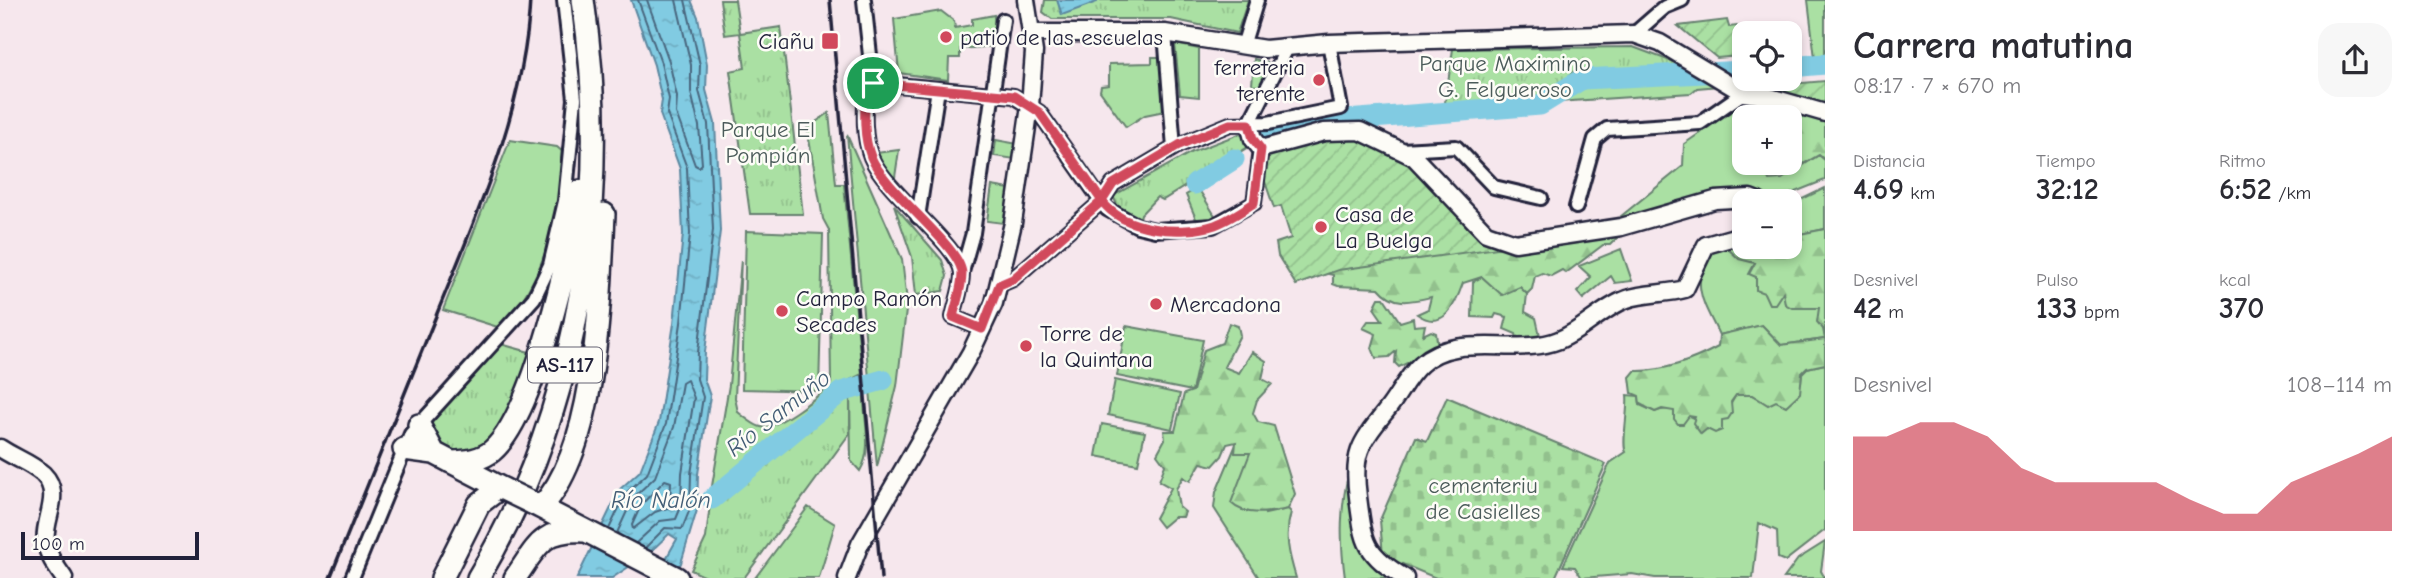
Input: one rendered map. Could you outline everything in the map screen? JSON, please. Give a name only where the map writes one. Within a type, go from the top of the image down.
[{"type":"main road","name":"AS-117","points":[[478,578],[527,478],[567,357],[590,225],[594,136],[593,94],[583,0]]},
{"type":"main road","points":[[536,505],[562,481],[580,425],[594,360],[604,212],[601,114],[593,94]]},
{"type":"main road","points":[[499,487],[489,466],[523,400],[540,355],[562,283],[585,157],[594,136]]},
{"type":"main road","points":[[418,425],[469,488],[474,512]]},
{"type":"main road","points":[[404,449],[443,458],[478,458],[499,444]]},
{"type":"main road","points":[[443,458],[677,578]]},
{"type":"main road","points":[[562,481],[568,509],[585,532]]},
{"type":"main road","points":[[442,578],[474,512],[499,487]]},
{"type":"main road","points":[[536,505],[545,521],[542,540]]},
{"type":"main road","points":[[515,578],[542,540],[553,533],[585,532]]},
{"type":"street","points":[[352,578],[404,449],[418,425],[527,307],[550,265],[565,201],[575,99],[565,0]]},
{"type":"street","points":[[864,0],[869,83],[865,122],[870,155],[885,183],[954,253],[962,272]]},
{"type":"street","points":[[847,578],[864,536],[982,329],[999,285],[1013,223],[1030,106],[1032,33],[1026,0]]},
{"type":"street","points":[[1243,46],[1257,0]]},
{"type":"street","points":[[1634,34],[1665,7],[1682,0]]},
{"type":"street","points":[[982,329],[953,317],[973,233],[1003,20]]},
{"type":"street","points":[[1032,33],[1166,33],[1243,46],[1287,48],[1329,43],[1634,34],[1660,43],[1748,93],[1825,113]]},
{"type":"street","points":[[1166,33],[1174,148]]},
{"type":"street","points":[[999,285],[1013,279],[1102,201],[1113,184],[1174,148],[1230,124],[1249,124],[1341,108],[1329,43]]},
{"type":"street","points":[[869,83],[1014,96],[1039,112],[1107,209],[1138,226],[1155,230],[1213,226],[1254,203],[1261,149],[1253,139],[1249,124],[1287,48]]},
{"type":"street","points":[[918,217],[938,89]]},
{"type":"street","points":[[1576,207],[1595,139],[1607,129],[1700,123],[1748,93]]},
{"type":"street","points":[[1261,149],[1324,132],[1360,131],[1414,157],[1486,233],[1515,243],[1621,227],[1715,200],[1732,199]]},
{"type":"street","points":[[1400,150],[1456,147],[1494,187],[1541,198]]},
{"type":"street","points":[[1405,578],[1377,561],[1369,550],[1354,473],[1358,449],[1363,440],[1422,363],[1447,351],[1484,346],[1527,347],[1558,340],[1628,299],[1661,296],[1685,289],[1706,245],[1732,238]]},
{"type":"street","points":[[0,448],[34,467],[49,483],[52,505],[45,529],[46,545],[64,578]]},
{"type":"green space","points":[[720,0],[735,0],[740,33],[725,35]]},
{"type":"green space","points":[[1045,0],[1248,0],[1237,33],[1171,19],[1052,19],[1043,12]]},
{"type":"green space","points":[[1808,0],[1825,0],[1825,57],[1815,58]]},
{"type":"green space","name":"patio de las escuelas","points":[[941,11],[954,21],[955,28],[972,25],[972,19],[994,15],[995,46],[960,49],[960,58],[949,58],[948,80],[899,73],[894,19]]},
{"type":"green space","points":[[1727,20],[1729,27],[1732,27],[1732,57],[1717,58],[1678,26]]},
{"type":"green space","name":"Parque El Pompián","points":[[781,27],[803,214],[750,214],[730,71],[745,68],[740,33]]},
{"type":"green space","points":[[1175,44],[1199,49],[1199,97],[1180,95]]},
{"type":"green space","name":"Parque Maximino G. Felgueroso","points":[[1633,47],[1684,66],[1574,71],[1549,97],[1535,103],[1444,109],[1453,49]]},
{"type":"green space","points":[[1152,57],[1160,57],[1165,111],[1145,115],[1126,127],[1100,91],[1101,86],[1109,85],[1109,64],[1152,63]]},
{"type":"green space","points":[[1254,59],[1271,64],[1265,88],[1252,85]]},
{"type":"green space","points":[[1695,73],[1719,86],[1697,88],[1691,93],[1556,102],[1578,81]]},
{"type":"green space","points":[[1825,81],[1825,106],[1775,91],[1802,91],[1802,83]]},
{"type":"green space","points":[[1748,100],[1776,105],[1741,105]]},
{"type":"green space","points":[[1732,111],[1732,175],[1767,175],[1769,180],[1802,175],[1802,166],[1819,155],[1825,160],[1825,180],[1802,189],[1732,189],[1732,197],[1622,220],[1620,217],[1683,166],[1684,144]]},
{"type":"green space","points":[[1802,111],[1825,118],[1825,160],[1819,155],[1802,165]]},
{"type":"green space","points":[[829,113],[836,184],[844,184],[862,374],[838,386],[711,492],[729,385],[741,260],[735,398],[738,412],[756,425],[768,426],[798,410],[831,383],[829,230],[823,219],[807,128]]},
{"type":"green space","points":[[1239,134],[1245,136],[1248,147],[1163,200],[1157,197],[1141,214],[1139,223],[1117,205],[1113,196],[1192,152]]},
{"type":"green space","points":[[847,135],[902,259],[907,302],[897,386],[877,467]]},
{"type":"green space","points":[[1354,137],[1414,165],[1470,230],[1498,248],[1338,270],[1296,285],[1278,256],[1276,243],[1291,238],[1281,206],[1274,208],[1263,176],[1265,157],[1324,138]]},
{"type":"green space","points":[[510,140],[557,147],[564,153],[553,225],[540,267],[517,308],[501,328],[443,310]]},
{"type":"green space","points":[[996,140],[1018,144],[1015,159],[994,156]]},
{"type":"green space","points":[[899,150],[894,184],[876,153]]},
{"type":"green space","points":[[992,186],[1010,189],[1003,223],[987,221]]},
{"type":"green space","points":[[1198,188],[1217,219],[1196,219],[1186,195]]},
{"type":"green space","points":[[1825,188],[1825,229],[1802,234],[1802,199]]},
{"type":"green space","points":[[894,205],[942,260],[947,276],[943,291],[916,295],[912,257]]},
{"type":"green space","points":[[1825,229],[1825,338],[1824,330],[1817,322],[1819,308],[1792,308],[1785,304],[1783,292],[1775,304],[1769,304],[1764,293],[1756,290],[1756,277],[1749,274],[1755,263],[1739,259],[1802,259],[1802,234]]},
{"type":"green space","name":"Campo Ramón Secades","points":[[746,231],[823,234],[819,391],[742,389]]},
{"type":"green space","points":[[1618,232],[1619,236],[1610,245],[1603,245],[1566,273],[1562,270],[1551,276],[1542,273],[1535,276],[1532,289],[1527,294],[1520,287],[1502,295],[1482,277],[1463,283],[1452,308],[1441,318],[1434,320],[1417,314],[1428,309],[1431,297],[1409,301],[1396,300],[1379,288],[1338,286],[1333,284],[1333,275],[1311,270],[1490,245],[1543,245]]},
{"type":"green space","points":[[1725,246],[1732,250],[1732,259],[1748,259],[1755,263],[1757,277],[1783,290],[1793,303],[1819,308],[1825,339],[1781,345],[1762,325],[1719,335],[1701,295],[1700,276],[1707,251]]},
{"type":"green space","points":[[1621,249],[1632,281],[1615,283],[1611,276],[1583,299],[1577,292],[1591,277],[1579,266]]},
{"type":"green space","points":[[1482,277],[1511,288],[1520,287],[1527,294],[1525,312],[1536,318],[1541,340],[1518,342],[1516,334],[1504,329],[1507,317],[1496,314],[1494,318],[1472,317],[1473,282]]},
{"type":"green space","points":[[1379,298],[1384,298],[1400,322],[1413,318],[1414,326],[1425,325],[1423,335],[1431,331],[1436,333],[1438,348],[1399,367],[1395,363],[1396,351],[1389,357],[1376,358],[1372,348],[1376,334],[1363,328],[1368,321],[1383,321],[1374,308]]},
{"type":"green space","points":[[1229,323],[1238,326],[1240,335],[1224,367],[1239,373],[1252,352],[1266,361],[1262,379],[1272,384],[1257,400],[1253,413],[1258,422],[1274,426],[1295,494],[1288,509],[1273,512],[1250,512],[1231,503],[1250,453],[1235,453],[1236,442],[1227,444],[1222,456],[1213,466],[1201,463],[1190,481],[1183,477],[1176,489],[1179,507],[1185,512],[1183,517],[1174,517],[1162,527],[1155,518],[1171,488],[1159,481],[1165,465],[1157,454],[1165,439],[1164,431],[1175,431],[1184,394],[1193,391],[1204,350],[1222,343]]},
{"type":"green space","points":[[1762,325],[1781,345],[1825,339],[1825,364],[1807,368],[1802,373],[1800,393],[1786,406],[1776,401],[1768,405],[1752,395],[1736,395],[1731,402],[1732,413],[1728,419],[1722,420],[1722,430],[1715,433],[1707,429],[1701,434],[1693,423],[1695,417],[1689,416],[1683,424],[1678,424],[1674,419],[1674,411],[1662,409],[1655,412],[1640,404],[1639,396],[1632,393],[1630,377],[1635,371],[1656,370],[1688,361],[1718,347],[1719,335]]},
{"type":"green space","points":[[1126,326],[1203,340],[1192,391],[1117,376]]},
{"type":"green space","points":[[497,343],[540,355],[499,444],[451,462],[419,426]]},
{"type":"green space","points":[[1825,364],[1825,530],[1785,561],[1778,558],[1777,531],[1759,523],[1753,578],[1655,578],[1632,574],[1582,578],[1575,567],[1563,566],[1610,463],[1626,452],[1624,442],[1627,395],[1639,396],[1640,405],[1655,412],[1669,409],[1683,412],[1707,428],[1722,419],[1736,395],[1752,395],[1764,401],[1801,383],[1802,373],[1807,368]]},
{"type":"green space","points":[[1115,380],[1180,394],[1172,429],[1108,415]]},
{"type":"green space","points":[[850,392],[862,393],[864,397],[867,445],[860,471],[851,461]]},
{"type":"green space","points":[[850,392],[850,433],[744,578],[708,578],[691,570],[706,538],[710,504]]},
{"type":"green space","name":"cementeriu de Casielles","points":[[1447,397],[1606,464],[1555,578],[1436,578],[1383,556],[1380,520],[1416,437],[1427,441]]},
{"type":"green space","points":[[1102,424],[1145,432],[1138,464],[1096,456]]},
{"type":"green space","points":[[1237,442],[1251,452],[1265,514],[1288,509],[1291,512],[1288,545],[1296,578],[1259,578],[1214,508],[1216,492]]},
{"type":"green space","points":[[1349,471],[1365,553],[1375,568],[1392,578],[1345,578],[1342,524]]},
{"type":"green space","points":[[808,507],[835,524],[819,578],[755,578]]},
{"type":"green space","points":[[1825,542],[1821,571],[1825,578],[1784,578],[1798,559]]},
{"type":"water","name":"Río Nalón","points":[[631,0],[691,0],[698,17],[707,64],[706,90],[715,123],[720,231],[705,352],[704,379],[710,396],[698,474],[697,510],[681,563],[672,578],[655,578],[677,539],[669,534],[648,554],[612,578],[577,578],[620,489],[640,471],[659,422],[674,323],[683,234],[680,169],[660,114],[662,100],[654,65]]},
{"type":"water","points":[[1057,0],[1096,0],[1097,2],[1062,15]]},
{"type":"waterway","name":"Río Samuño","points":[[1802,66],[1825,64]]},
{"type":"waterway","name":"Río Samuño","points":[[1269,137],[1333,121],[1540,105],[1582,79],[1732,72]]},
{"type":"waterway","name":"Río Samuño","points":[[1195,184],[1234,159]]},
{"type":"waterway","name":"Río Samuño","points":[[712,499],[841,392],[883,380]]},
{"type":"railway","points":[[330,578],[469,236],[497,159],[519,80],[530,0]]},
{"type":"railway","points":[[830,0],[881,578]]},
{"type":"place","name":"patio de las escuelas","points":[[946,37]]},
{"type":"place","name":"Ciañu","points":[[830,41]]},
{"type":"place","name":"ferreteria terente","points":[[1319,80]]},
{"type":"place","name":"Casa de La Buelga","points":[[1321,227]]},
{"type":"place","name":"Mercadona","points":[[1156,304]]},
{"type":"place","name":"Campo Ramón Secades","points":[[782,311]]},
{"type":"place","name":"Torre de la Quintana","points":[[1026,346]]},
{"type":"route","points":[[873,83],[866,82],[865,122],[870,155],[885,183],[954,253],[962,272],[953,317],[982,329],[999,285],[1013,279],[1062,233],[1102,201],[1113,184],[1179,145],[1230,124],[1249,124],[1253,139],[1261,149],[1254,203],[1213,226],[1155,230],[1138,226],[1107,209],[1102,201],[1039,112],[1014,96],[873,83]]}]
